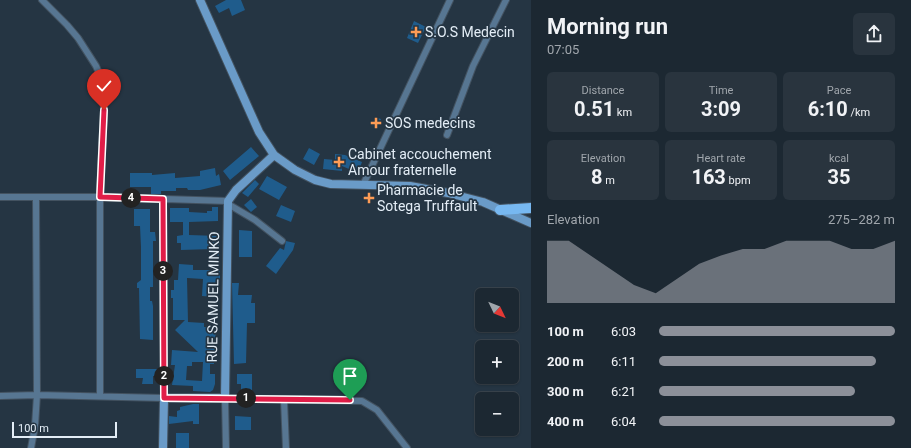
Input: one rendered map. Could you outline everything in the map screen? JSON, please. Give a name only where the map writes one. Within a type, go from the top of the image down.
[{"type":"main road","points":[[200,0],[259,132],[274,154],[295,170],[315,180],[342,185],[394,184],[427,188],[468,198],[531,223]]},
{"type":"main road","points":[[228,202],[236,190],[274,154]]},
{"type":"main road","name":"RUE SAMUEL MINKO","points":[[225,398],[228,202]]},
{"type":"main road","points":[[500,210],[531,208]]},
{"type":"main road","points":[[163,448],[164,401],[225,398]]},
{"type":"street","points":[[42,0],[78,38],[96,66],[102,80],[104,110],[100,197],[100,396]]},
{"type":"street","points":[[363,185],[450,0]]},
{"type":"street","points":[[447,135],[473,66],[506,0]]},
{"type":"street","points":[[0,197],[100,197],[228,202],[255,220],[282,241]]},
{"type":"street","points":[[31,448],[35,426],[37,395],[36,197]]},
{"type":"street","points":[[0,396],[100,396],[164,401],[163,199]]},
{"type":"street","points":[[226,448],[225,398],[362,401],[377,410],[407,448]]},
{"type":"street","points":[[284,400],[286,448]]},
{"type":"building","points":[[226,0],[241,0],[245,10],[232,16],[229,8],[219,13],[215,6]]},
{"type":"building","name":"S.O.S Medecin","points":[[414,21],[426,27],[418,43],[407,38]]},
{"type":"building","points":[[375,117],[381,119],[378,128],[371,125]]},
{"type":"building","points":[[251,147],[259,156],[230,180],[223,171]]},
{"type":"building","points":[[309,148],[320,154],[314,165],[303,159]]},
{"type":"building","points":[[335,154],[345,155],[362,162],[358,173],[342,166],[342,171],[323,169],[324,159],[335,160]]},
{"type":"building","points":[[215,168],[216,176],[219,174],[221,185],[200,190],[176,188],[176,191],[161,191],[161,194],[151,194],[151,187],[130,187],[130,173],[152,173],[152,175],[175,173],[175,178],[200,176],[200,171]]},
{"type":"building","points":[[267,176],[287,187],[279,200],[259,189]]},
{"type":"building","points":[[255,180],[259,184],[248,197],[242,193]]},
{"type":"building","points":[[251,199],[257,207],[251,212],[244,205]]},
{"type":"building","points":[[281,205],[295,211],[291,222],[276,216]]},
{"type":"building","points":[[212,207],[218,207],[218,221],[189,222],[189,235],[219,236],[219,258],[213,258],[213,249],[181,250],[181,243],[177,243],[177,236],[183,235],[183,222],[170,222],[170,208],[189,208],[189,212],[207,213],[207,211],[212,211]]},
{"type":"building","points":[[134,209],[150,209],[150,232],[155,232],[156,241],[153,241],[153,287],[150,287],[150,301],[152,301],[153,306],[153,340],[140,339],[139,288],[137,288],[137,283],[141,280],[141,247],[140,226],[134,226]]},
{"type":"building","points":[[239,230],[252,231],[252,257],[239,257]]},
{"type":"building","points":[[286,241],[295,243],[293,250],[276,274],[266,266],[280,248],[284,250]]},
{"type":"building","points":[[179,264],[193,265],[193,270],[220,270],[220,279],[216,279],[214,297],[202,296],[203,279],[187,278],[188,322],[204,323],[204,327],[216,327],[214,364],[210,364],[210,374],[215,374],[215,384],[213,390],[210,392],[193,391],[193,386],[172,385],[175,365],[171,365],[172,350],[198,352],[175,330],[185,320],[173,320],[173,298],[171,298],[171,290],[174,290],[174,280],[178,280]],"holes":[[[192,362],[203,362],[202,381],[186,380],[187,366],[192,366]]]},
{"type":"building","points":[[232,283],[239,283],[238,295],[252,295],[251,303],[255,303],[255,323],[247,323],[246,363],[234,364]]},
{"type":"building","points":[[136,369],[157,369],[157,376],[153,376],[153,384],[142,384],[143,378],[136,378]]},
{"type":"building","points":[[237,374],[252,374],[252,390],[241,391],[241,384],[237,384]]},
{"type":"building","points":[[199,404],[199,424],[193,424],[193,421],[169,424],[169,416],[177,417],[177,411],[180,410],[180,407]]},
{"type":"building","points":[[235,416],[251,417],[251,430],[235,430]]},
{"type":"building","points":[[176,433],[189,433],[189,448],[176,448]]},
{"type":"place","name":"S.O.S Medecin","points":[[416,32]]},
{"type":"place","name":"SOS medecins","points":[[376,123]]},
{"type":"place","name":"Cabinet accouchement Amour fraternelle","points":[[339,162]]},
{"type":"place","name":"Pharmacie de Sotega Truffault","points":[[369,198]]},
{"type":"route","points":[[104,110],[100,197],[163,199],[164,398],[246,398],[326,401],[350,400]]}]
